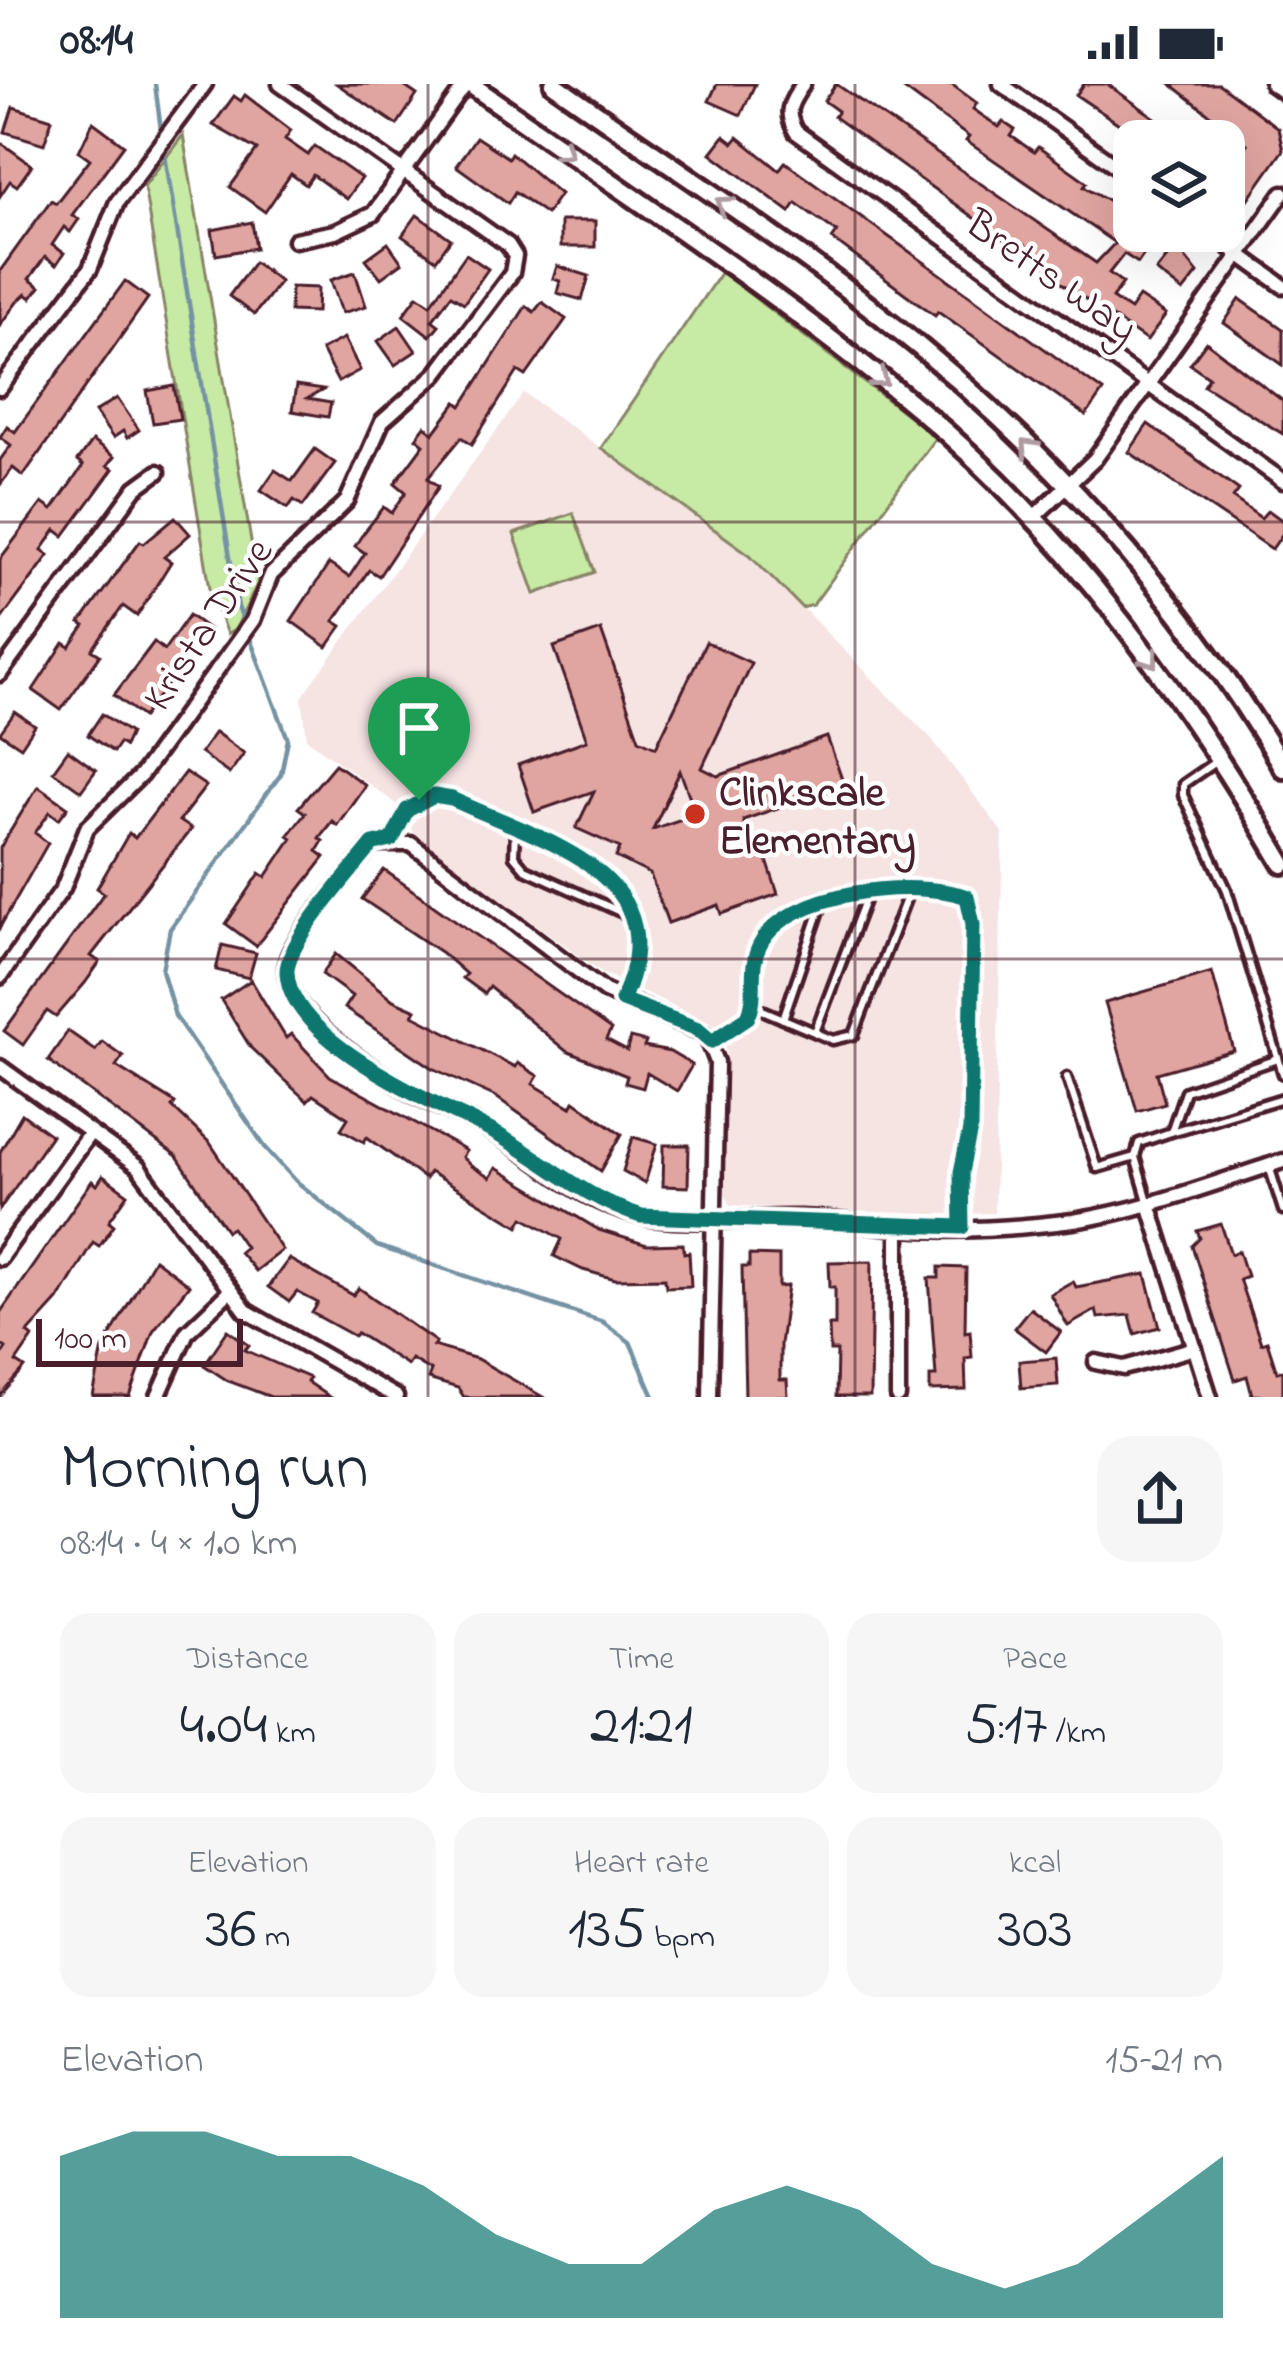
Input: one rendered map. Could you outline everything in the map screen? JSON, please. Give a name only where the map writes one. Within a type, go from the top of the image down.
[{"type":"main road","points":[[468,84],[922,411],[1033,518],[1126,626],[1221,759],[1283,864]]},
{"type":"main road","points":[[554,84],[879,314],[953,375],[1069,489],[1165,595],[1283,768]]},
{"type":"street","points":[[0,388],[90,269],[117,202],[205,84]]},
{"type":"street","points":[[280,84],[407,172]]},
{"type":"street","points":[[295,240],[335,232],[373,214],[468,84]]},
{"type":"street","name":"Bretts Way","points":[[803,84],[789,105],[788,118],[796,132],[1283,481]]},
{"type":"street","points":[[1001,84],[1113,164]]},
{"type":"street","points":[[1272,84],[1283,92]]},
{"type":"street","name":"Krista Drive","points":[[0,977],[63,888],[87,828],[141,775],[253,620],[271,574],[347,502],[382,422],[459,346],[512,273],[514,256],[508,245],[407,172]]},
{"type":"street","points":[[1033,518],[1069,489],[1283,193]]},
{"type":"street","points":[[1236,252],[1283,286]]},
{"type":"street","points":[[0,674],[136,488],[158,472]]},
{"type":"street","points":[[710,1397],[715,1217],[717,1062],[712,1041],[698,1029],[622,1000],[411,844],[392,840],[373,844],[290,953],[289,982],[320,1030],[350,1054],[428,1104],[485,1127],[598,1203],[641,1216],[715,1217],[835,1219],[898,1228],[1069,1221],[1149,1204],[1276,1164]]},
{"type":"street","points":[[0,1067],[154,1183],[229,1292],[272,1330],[396,1397]]},
{"type":"street","points":[[0,1258],[90,1133]]},
{"type":"street","points":[[1149,1204],[1210,1397]]},
{"type":"street","points":[[898,1228],[898,1397]]},
{"type":"street","points":[[158,1397],[187,1332],[229,1292]]},
{"type":"street","points":[[1096,1362],[1124,1368],[1195,1348]]},
{"type":"lane","points":[[1221,759],[1183,784],[1183,795],[1227,890],[1283,1073]]},
{"type":"lane","points":[[392,840],[407,810],[434,796],[601,871],[633,917],[640,953],[622,1000]]},
{"type":"lane","points":[[515,829],[514,856],[525,869],[633,917]]},
{"type":"lane","points":[[753,1006],[832,1040],[854,1035],[911,886]]},
{"type":"lane","points":[[712,1041],[748,1017],[753,1006],[752,968],[763,938],[775,925],[868,890],[911,886],[967,897],[972,909],[970,1130],[961,1172],[962,1227]]},
{"type":"lane","points":[[815,1032],[868,890]]},
{"type":"lane","points":[[784,1019],[822,904]]},
{"type":"lane","points":[[1172,1132],[1185,1091],[1278,1059]]},
{"type":"lane","points":[[1067,1078],[1096,1168],[1135,1156]]},
{"type":"lane","points":[[1149,1204],[1135,1156],[1138,1143],[1283,1098]]},
{"type":"lane","points":[[1276,1164],[1283,1210]]},
{"type":"shaded area","name":"Clinkscale Elementary","points":[[524,393],[750,555],[931,738],[1003,833],[994,1213],[891,1216],[730,1205],[725,1193],[727,1053],[719,1027],[603,973],[418,839],[396,804],[307,739],[302,697]]},
{"type":"green space","points":[[183,135],[258,583],[235,630],[227,634],[211,594],[144,186]]},
{"type":"green space","points":[[721,272],[936,437],[813,605],[802,608],[750,555],[601,448]]},
{"type":"green space","points":[[573,513],[595,572],[535,594],[514,534]]},
{"type":"building","points":[[337,84],[401,84],[417,95],[397,125]]},
{"type":"building","points":[[717,84],[755,84],[741,115],[709,101]]},
{"type":"building","points":[[836,84],[1096,263],[1113,245],[1113,252],[1146,252],[1138,263],[1124,254],[1109,273],[1123,283],[1112,298],[1130,310],[1139,297],[1166,315],[1147,341],[1038,267],[1044,259],[1021,243],[1017,249],[834,117],[838,111],[824,101]]},
{"type":"building","points":[[897,84],[951,84],[977,103],[973,109],[999,127],[1003,122],[1015,130],[1011,136],[1034,152],[1038,147],[1087,182],[1084,186],[1113,203],[1113,242],[966,141],[969,137]]},
{"type":"building","points":[[1084,84],[1107,84],[1158,120],[1113,120],[1076,95]]},
{"type":"building","points":[[1171,84],[1219,84],[1278,128],[1283,150],[1245,204],[1245,120],[1217,120]]},
{"type":"building","points":[[245,95],[291,130],[285,139],[308,155],[315,146],[361,178],[346,199],[313,175],[306,185],[291,174],[265,212],[230,187],[257,150],[213,125],[234,96],[241,101]]},
{"type":"building","points":[[13,107],[52,119],[44,144],[5,132]]},
{"type":"building","points":[[93,122],[124,145],[72,215],[79,219],[70,232],[64,227],[52,245],[64,253],[56,265],[45,257],[29,279],[40,287],[31,298],[26,294],[17,302],[0,325],[0,271],[51,200],[56,203],[90,159],[79,151]]},
{"type":"building","points":[[724,136],[733,143],[738,137],[779,170],[785,162],[1103,391],[1086,416],[938,311],[935,315],[907,295],[832,239],[837,232],[796,203],[790,212],[711,153]]},
{"type":"building","points":[[476,137],[508,158],[511,153],[560,194],[546,214],[515,192],[508,203],[456,166]]},
{"type":"building","points":[[0,142],[32,165],[17,186],[10,181],[0,196]]},
{"type":"building","points":[[417,215],[451,239],[436,260],[402,236]]},
{"type":"building","points":[[560,221],[595,221],[595,247],[560,247]]},
{"type":"building","points":[[252,222],[256,248],[216,255],[212,230]]},
{"type":"building","points":[[388,243],[402,263],[381,278],[366,259]]},
{"type":"building","points":[[1171,252],[1181,252],[1198,273],[1183,292],[1156,271]]},
{"type":"building","points":[[466,254],[488,269],[464,303],[451,295],[432,320],[439,325],[430,336],[403,315],[418,295],[431,304]]},
{"type":"building","points":[[254,262],[280,281],[254,315],[229,296]]},
{"type":"building","points":[[557,266],[589,276],[582,300],[557,293],[560,281],[553,279]]},
{"type":"building","points":[[355,272],[366,306],[342,313],[331,280]]},
{"type":"building","points":[[125,281],[148,298],[23,476],[13,468],[0,485],[0,460],[11,445],[0,437],[7,426],[15,432]]},
{"type":"building","points":[[291,287],[318,288],[317,312],[290,311]]},
{"type":"building","points":[[1240,299],[1283,329],[1283,365],[1224,323]]},
{"type":"building","points":[[542,302],[566,319],[526,376],[518,371],[472,444],[462,437],[428,478],[439,486],[379,576],[369,570],[334,621],[342,626],[327,647],[291,621],[329,564],[349,577],[365,553],[355,546],[362,535],[384,507],[392,513],[406,492],[395,483],[424,444],[416,438],[425,426],[434,433],[457,402],[462,406],[526,306],[534,312]]},
{"type":"building","points":[[399,326],[416,351],[395,365],[378,341]]},
{"type":"building","points":[[344,338],[360,370],[338,382],[321,350]]},
{"type":"building","points":[[1206,342],[1283,401],[1283,434],[1204,385],[1209,377],[1190,364]]},
{"type":"building","points":[[174,386],[180,419],[153,423],[147,391]]},
{"type":"building","points":[[296,386],[323,390],[307,399],[331,403],[328,417],[292,411]]},
{"type":"building","points":[[117,398],[139,430],[127,438],[123,431],[113,438],[95,412]]},
{"type":"building","points":[[1148,424],[1239,490],[1233,498],[1261,518],[1268,510],[1283,521],[1283,533],[1272,549],[1129,452]]},
{"type":"building","points":[[92,441],[114,457],[107,466],[113,469],[64,536],[56,530],[42,550],[49,555],[0,621],[0,559],[42,503],[52,510],[83,466],[77,461]]},
{"type":"building","points":[[315,449],[335,463],[303,506],[294,500],[288,508],[261,490],[275,470],[292,481]]},
{"type":"building","points":[[175,517],[190,534],[164,557],[171,562],[137,616],[123,606],[92,650],[100,655],[61,710],[33,690],[64,643],[70,647],[85,626],[80,623],[140,541],[144,543]]},
{"type":"building","points":[[189,615],[210,630],[143,717],[114,695],[154,642],[164,650]]},
{"type":"building","points":[[601,630],[639,739],[656,747],[706,642],[751,663],[702,768],[718,776],[827,737],[844,785],[743,820],[750,842],[760,839],[778,894],[722,914],[719,905],[668,923],[650,874],[616,857],[620,848],[576,828],[594,791],[534,812],[518,765],[587,740],[554,647]],"holes":[[[680,771],[696,814],[653,829]]]},
{"type":"building","points":[[15,712],[35,726],[21,747],[0,733]]},
{"type":"building","points":[[102,714],[130,733],[124,746],[119,743],[113,752],[88,735]]},
{"type":"building","points":[[215,732],[244,753],[229,774],[200,753]]},
{"type":"building","points":[[68,750],[96,770],[81,791],[53,771]]},
{"type":"building","points":[[335,764],[365,785],[337,825],[332,821],[319,838],[323,841],[317,851],[325,857],[256,946],[226,924],[260,873],[266,877],[305,813],[298,808]]},
{"type":"building","points":[[185,772],[206,786],[179,821],[191,829],[91,956],[100,962],[85,983],[56,1017],[47,1011],[23,1045],[4,1031],[104,893],[97,888],[129,833],[135,838]]},
{"type":"building","points":[[38,786],[68,807],[59,819],[50,812],[35,833],[48,843],[0,927],[0,848]]},
{"type":"building","points":[[384,870],[611,1030],[606,1040],[627,1051],[630,1038],[646,1042],[644,1047],[670,1052],[692,1065],[677,1091],[647,1073],[643,1088],[625,1083],[627,1076],[566,1051],[489,987],[484,994],[462,978],[466,974],[442,953],[362,899]]},
{"type":"building","points":[[222,945],[256,953],[249,978],[216,970]]},
{"type":"building","points":[[336,954],[393,1000],[416,1010],[413,1015],[515,1067],[517,1063],[538,1076],[533,1084],[571,1107],[574,1101],[622,1134],[601,1171],[496,1097],[433,1068],[344,1008],[352,996],[322,974]]},
{"type":"building","points":[[1212,972],[1234,1051],[1157,1073],[1165,1103],[1137,1111],[1105,1003]]},
{"type":"building","points":[[251,980],[286,1038],[291,1034],[330,1076],[466,1151],[462,1157],[490,1178],[496,1168],[599,1230],[647,1245],[683,1244],[684,1253],[689,1252],[691,1286],[666,1287],[665,1278],[615,1279],[583,1270],[554,1256],[562,1239],[524,1217],[519,1226],[429,1172],[425,1179],[367,1137],[364,1142],[341,1129],[348,1118],[313,1095],[307,1101],[284,1080],[251,1048],[221,1000]]},
{"type":"building","points":[[68,1031],[95,1050],[102,1041],[123,1056],[116,1066],[175,1103],[172,1107],[210,1143],[282,1250],[255,1271],[239,1252],[245,1247],[232,1228],[227,1231],[177,1157],[48,1060]]},
{"type":"building","points":[[22,1114],[51,1135],[0,1209],[0,1152]]},
{"type":"building","points":[[633,1137],[657,1144],[645,1183],[623,1171]]},
{"type":"building","points":[[664,1145],[689,1145],[688,1187],[663,1186]]},
{"type":"building","points":[[103,1176],[128,1194],[109,1221],[114,1225],[99,1246],[93,1242],[58,1300],[28,1333],[33,1337],[16,1362],[25,1368],[0,1397],[0,1357],[6,1348],[0,1344],[0,1313],[92,1181],[97,1185]]},
{"type":"building","points":[[1221,1224],[1231,1254],[1239,1251],[1247,1276],[1239,1279],[1261,1343],[1267,1341],[1277,1372],[1283,1370],[1283,1397],[1252,1395],[1247,1376],[1235,1380],[1192,1246],[1200,1238],[1197,1231]]},
{"type":"building","points":[[749,1255],[779,1256],[779,1287],[788,1286],[780,1380],[787,1380],[788,1397],[745,1397],[742,1267],[749,1267]]},
{"type":"building","points":[[154,1259],[189,1285],[153,1331],[130,1397],[93,1397],[103,1348]]},
{"type":"building","points":[[289,1259],[353,1295],[359,1288],[436,1342],[433,1346],[477,1359],[543,1397],[464,1397],[458,1388],[428,1379],[431,1371],[411,1359],[407,1365],[357,1333],[354,1336],[312,1313],[318,1303],[297,1292],[289,1302],[268,1287]]},
{"type":"building","points":[[872,1261],[870,1397],[836,1397],[837,1351],[830,1351],[829,1325],[835,1325],[835,1287],[830,1287],[829,1262]]},
{"type":"building","points":[[939,1267],[966,1268],[965,1332],[970,1331],[972,1357],[965,1358],[966,1390],[930,1391],[930,1376],[936,1376],[929,1278],[939,1278]]},
{"type":"building","points":[[1146,1274],[1160,1327],[1135,1334],[1130,1315],[1098,1318],[1096,1310],[1068,1326],[1050,1294],[1073,1281],[1076,1287]]},
{"type":"building","points":[[1030,1308],[1061,1332],[1046,1352],[1014,1328]]},
{"type":"building","points":[[228,1330],[249,1345],[245,1350],[309,1378],[307,1382],[329,1397],[271,1397],[228,1381],[204,1365]]},
{"type":"building","points":[[1056,1358],[1058,1385],[1021,1388],[1019,1361]]},
{"type":"waterway","points":[[155,84],[162,138]]},
{"type":"waterway","points":[[164,149],[238,607],[288,739],[281,774],[170,929],[162,970],[175,1016],[265,1147],[296,1181],[377,1246],[603,1322],[630,1342],[654,1397]]},
{"type":"place","name":"Clinkscale Elementary","points":[[695,814]]},
{"type":"route","points":[[452,799],[601,871],[623,896],[638,933],[640,953],[622,1000],[698,1029],[712,1041],[748,1017],[753,1006],[755,954],[775,925],[822,904],[887,887],[941,887],[967,897],[973,924],[970,1130],[961,1172],[962,1227],[898,1228],[835,1219],[641,1216],[598,1203],[485,1127],[428,1104],[350,1054],[320,1030],[289,982],[290,953],[373,844],[392,840],[407,810],[419,800],[452,799]]}]
